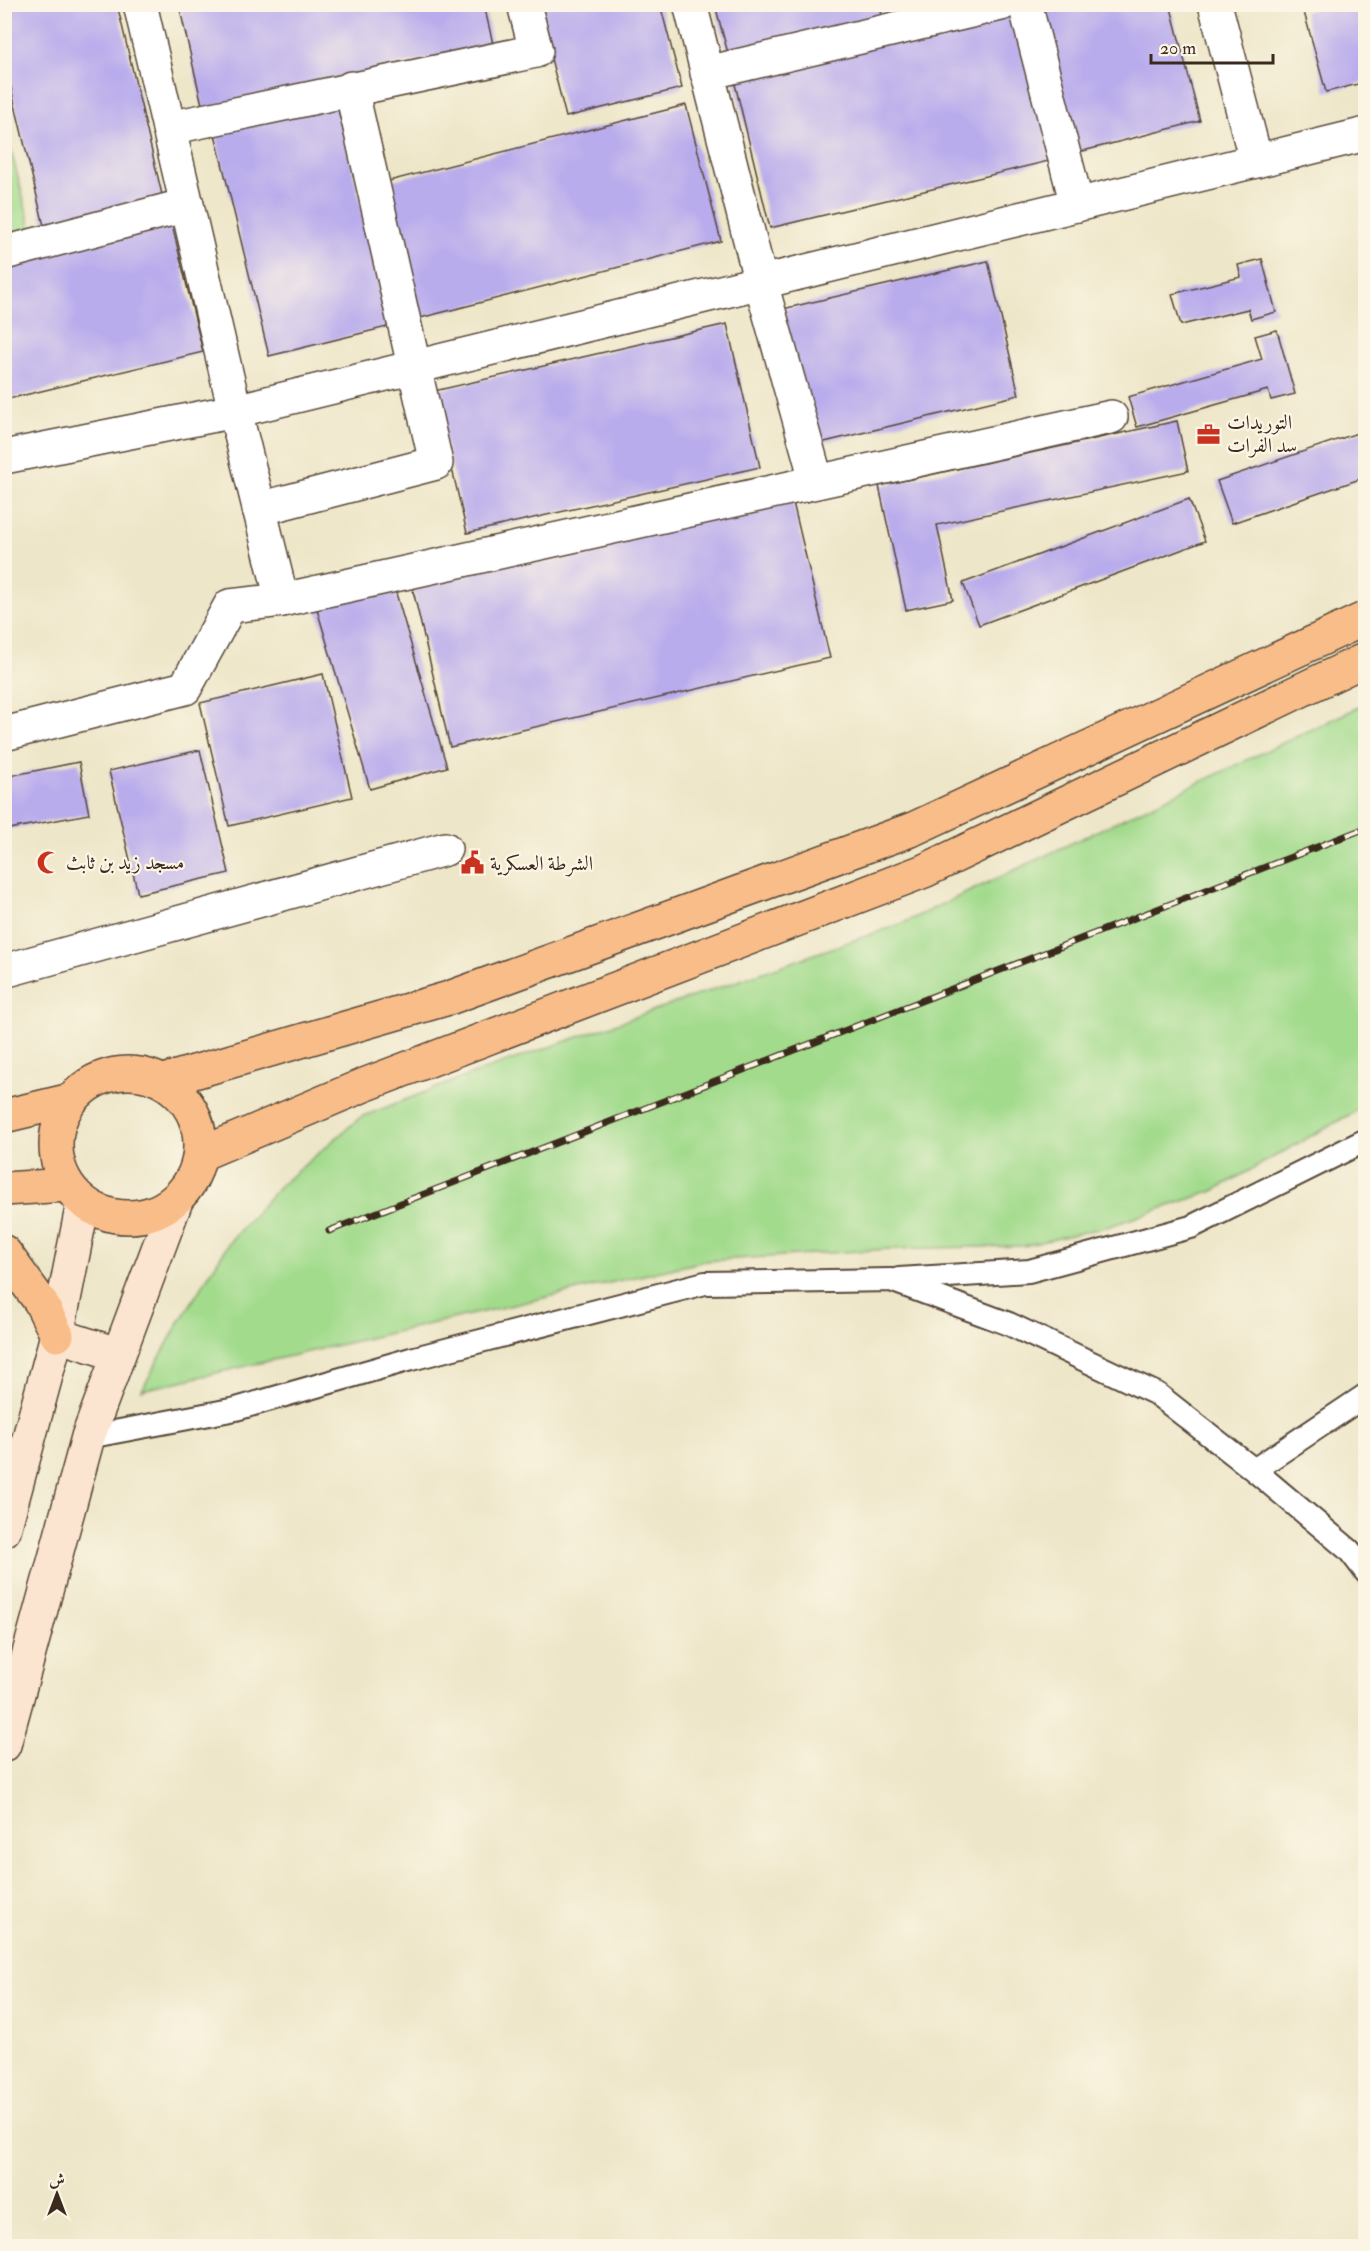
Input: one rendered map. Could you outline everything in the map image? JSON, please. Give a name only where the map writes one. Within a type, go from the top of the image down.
[{"type":"main road","points":[[162,1081],[448,998],[913,829],[1365,618]]},
{"type":"main road","points":[[201,1154],[364,1085],[924,871],[1365,659]]},
{"type":"main road","points":[[130,1072],[162,1081],[180,1094],[193,1112],[200,1133],[201,1154],[197,1172],[176,1201],[154,1214],[130,1218],[105,1215],[75,1194],[57,1164],[55,1141],[60,1119],[71,1100],[83,1088],[98,1079],[130,1072]]},
{"type":"main road","points":[[4,1116],[71,1100]]},
{"type":"main road","points":[[4,1189],[75,1194]]},
{"type":"main road","points":[[4,1530],[57,1335],[75,1194]]},
{"type":"main road","points":[[4,1745],[88,1437],[117,1354],[176,1201]]},
{"type":"main road","points":[[4,1252],[40,1301],[57,1335],[117,1354]]},
{"type":"street","points":[[140,4],[235,411],[282,600]]},
{"type":"street","points":[[169,128],[536,51],[524,4]]},
{"type":"street","points":[[690,4],[761,283],[812,465],[812,476],[804,485]]},
{"type":"street","points":[[707,73],[897,16],[1001,4]]},
{"type":"street","points":[[1025,4],[1077,205]]},
{"type":"street","points":[[1215,4],[1256,161]]},
{"type":"street","points":[[259,509],[436,463],[351,88]]},
{"type":"street","points":[[4,457],[235,411],[1365,134]]},
{"type":"street","points":[[4,254],[187,205]]},
{"type":"street","points":[[4,734],[185,687],[230,606],[282,600],[1111,417]]},
{"type":"street","points":[[4,971],[445,849]]},
{"type":"lane","points":[[88,1437],[236,1409],[411,1359],[705,1283],[891,1280],[1029,1271],[1191,1227],[1365,1140]]},
{"type":"lane","points":[[891,1280],[1010,1324],[1157,1394],[1254,1470],[1349,1550],[1365,1572]]},
{"type":"lane","points":[[1254,1470],[1365,1395]]},
{"type":"green space","points":[[4,123],[33,236],[4,243]]},
{"type":"green space","points":[[1365,704],[1365,1106],[1213,1191],[1110,1226],[1024,1246],[888,1249],[705,1261],[142,1390],[177,1326],[231,1240],[281,1185],[361,1117],[467,1076],[903,923]]},
{"type":"building","points":[[4,4],[117,4],[164,203],[45,230],[4,59]]},
{"type":"building","points":[[537,4],[660,4],[682,88],[566,117]]},
{"type":"building","points":[[1037,4],[1170,4],[1200,121],[1075,153]]},
{"type":"building","points":[[1331,4],[1366,4],[1366,82],[1326,92],[1304,12]]},
{"type":"building","points":[[179,5],[484,5],[493,44],[203,109]]},
{"type":"building","points":[[715,5],[879,5],[882,15],[729,57]]},
{"type":"building","points":[[1022,11],[1057,159],[770,228],[734,80]]},
{"type":"building","points":[[336,101],[391,326],[269,356],[214,130]]},
{"type":"building","points":[[686,105],[721,241],[416,319],[381,183]]},
{"type":"building","points":[[172,225],[203,352],[4,400],[4,264]]},
{"type":"building","points":[[1262,259],[1276,312],[1251,319],[1248,309],[1181,325],[1172,294],[1241,277],[1238,265]]},
{"type":"building","points":[[988,261],[1019,395],[816,444],[774,311]]},
{"type":"building","points":[[727,324],[760,467],[467,533],[434,391]]},
{"type":"building","points":[[1277,330],[1295,394],[1271,400],[1268,390],[1137,427],[1128,397],[1262,359],[1255,336]]},
{"type":"building","points":[[1177,421],[1188,471],[937,525],[953,600],[906,610],[879,486]]},
{"type":"building","points":[[1366,430],[1366,477],[1232,523],[1217,481]]},
{"type":"building","points":[[792,498],[830,658],[450,747],[412,586]]},
{"type":"building","points":[[1189,499],[1205,541],[979,625],[963,583]]},
{"type":"building","points":[[393,583],[447,767],[370,789],[316,606]]},
{"type":"building","points":[[323,674],[352,797],[229,826],[200,703]]},
{"type":"building","points":[[200,750],[229,873],[138,894],[109,771]]},
{"type":"building","points":[[79,762],[89,814],[4,830],[4,777]]},
{"type":"railway","points":[[329,1231],[1366,828]]},
{"type":"place","name":"التوريدات سد الفرات","points":[[1209,434]]},
{"type":"place","name":"مسجد زيد بن ثابث","points":[[48,862]]},
{"type":"place","name":"الشرطة العسكرية","points":[[472,863]]}]
